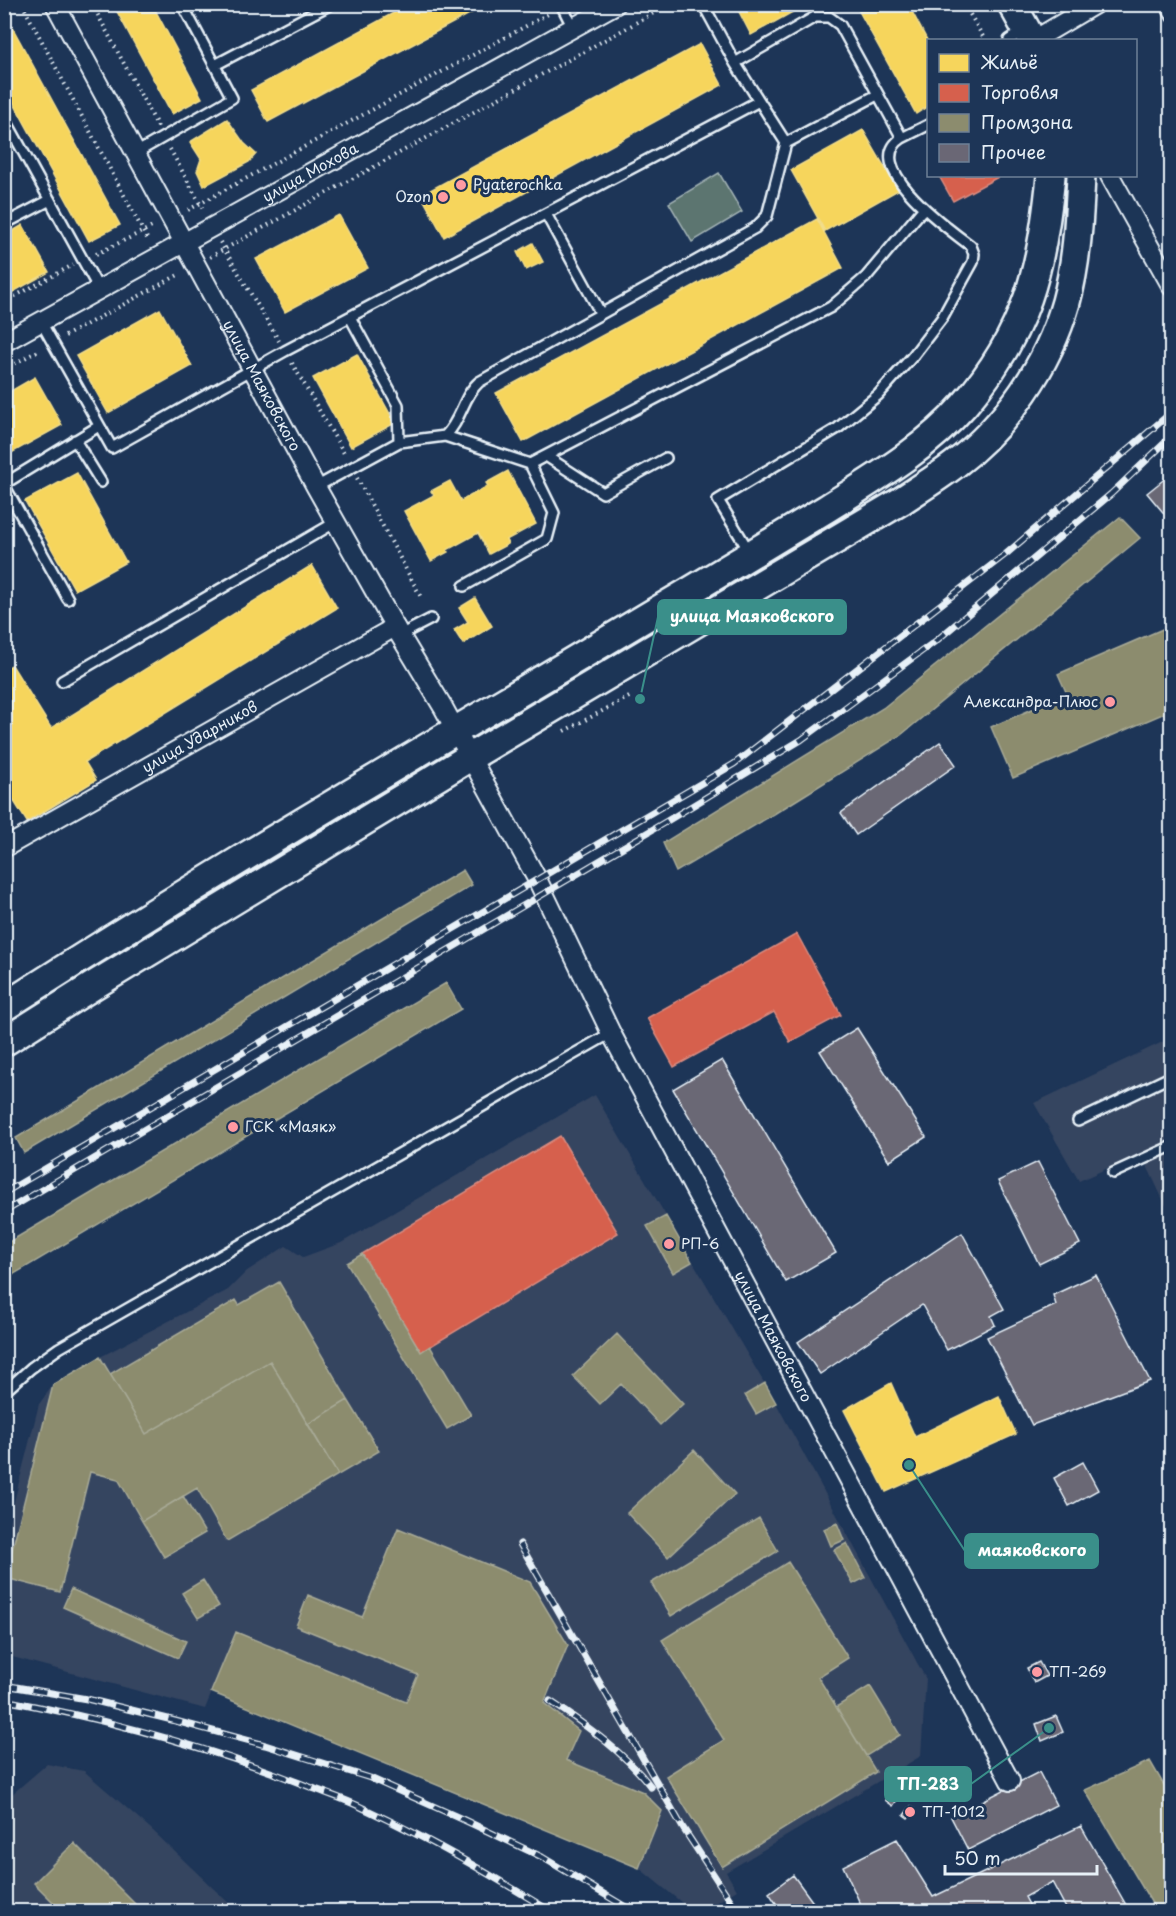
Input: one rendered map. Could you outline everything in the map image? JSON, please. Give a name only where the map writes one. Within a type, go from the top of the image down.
[{"type":"main road","points":[[1012,4],[1025,38]]},
{"type":"main road","points":[[4,1007],[455,730],[751,555],[878,476],[928,438],[950,419],[982,383],[1022,316],[1036,277],[1046,225],[1051,177]]},
{"type":"main road","points":[[4,1042],[470,757],[901,501],[956,465],[996,428],[1042,363],[1067,300],[1075,258],[1081,177]]},
{"type":"street","name":"улица Маяковского","points":[[55,4],[134,154],[316,487],[537,879],[611,1033],[1010,1781]]},
{"type":"street","name":"улица Мохова","points":[[4,342],[616,4]]},
{"type":"street","points":[[1025,38],[1095,4]]},
{"type":"street","points":[[1111,177],[1172,286]]},
{"type":"street","name":"улица Ударников","points":[[5,847],[397,631]]},
{"type":"lane","points":[[134,154],[232,98],[182,4]]},
{"type":"lane","points":[[215,65],[331,4]]},
{"type":"lane","points":[[445,436],[479,382],[755,228],[767,216],[786,143],[735,63],[703,4]]},
{"type":"lane","points":[[1165,4],[1172,17]]},
{"type":"lane","points":[[562,6],[573,28]]},
{"type":"lane","points":[[735,63],[815,17],[829,18],[840,25],[902,138]]},
{"type":"lane","points":[[786,143],[877,95]]},
{"type":"lane","points":[[41,322],[111,448],[285,351],[759,101]]},
{"type":"lane","points":[[4,117],[100,291]]},
{"type":"lane","points":[[751,555],[718,500],[838,428],[878,395],[912,357],[942,318],[970,269],[974,255],[971,246],[923,209],[904,186],[890,157],[890,149],[895,142],[927,126]]},
{"type":"lane","points":[[4,224],[50,200]]},
{"type":"lane","points":[[316,487],[399,442],[445,436],[530,464],[831,307],[866,277],[923,209]]},
{"type":"lane","points":[[546,214],[601,314]]},
{"type":"lane","points":[[350,317],[398,405],[399,442]]},
{"type":"lane","points":[[68,599],[4,484],[99,426]]},
{"type":"lane","points":[[75,440],[100,482]]},
{"type":"lane","points":[[546,456],[603,493],[666,458]]},
{"type":"lane","points":[[464,586],[547,539],[554,513],[530,464]]},
{"type":"lane","points":[[62,681],[336,522]]},
{"type":"lane","points":[[397,631],[431,619]]},
{"type":"lane","points":[[4,1392],[31,1368],[59,1348],[611,1033]]},
{"type":"lane","points":[[1078,1121],[1172,1076]]},
{"type":"lane","points":[[1113,1173],[1172,1146]]},
{"type":"path","points":[[22,4],[171,280]]},
{"type":"path","points":[[92,4],[213,228],[352,467],[422,598]]},
{"type":"path","points":[[4,369],[171,280],[670,4]]},
{"type":"path","points":[[964,4],[984,39]]},
{"type":"path","points":[[4,302],[83,260],[200,204],[562,6]]},
{"type":"shaded area","points":[[1171,1038],[1171,1217],[1141,1153],[1079,1181],[1034,1103]]},
{"type":"shaded area","points":[[595,1095],[776,1403],[926,1679],[921,1756],[726,1872],[737,1890],[703,1911],[692,1911],[639,1868],[212,1692],[205,1709],[5,1655],[5,1537],[39,1404],[53,1385],[100,1357],[228,1290],[247,1271],[286,1246],[303,1257],[341,1243]]},
{"type":"shaded area","points":[[47,1764],[84,1771],[150,1828],[237,1911],[5,1911],[4,1801]]},
{"type":"green space","points":[[719,173],[742,212],[692,242],[669,203]]},
{"type":"building: Жильё","points":[[113,4],[152,4],[202,98],[172,114]]},
{"type":"building: Жильё","points":[[410,4],[488,4],[268,122],[251,90]]},
{"type":"building: Жильё","points":[[735,4],[807,4],[751,35]]},
{"type":"building: Жильё","points":[[855,4],[908,4],[927,40],[927,107],[916,114]]},
{"type":"building: Жильё","points":[[4,12],[120,225],[89,241],[4,85]]},
{"type":"building: Жильё","points":[[700,44],[722,85],[444,237],[421,195]]},
{"type":"building: Жильё","points":[[227,119],[244,143],[256,154],[249,162],[204,186],[197,171],[201,159],[190,142]]},
{"type":"building: Жильё","points":[[863,130],[898,190],[825,231],[791,170]]},
{"type":"building: Жильё","points":[[339,215],[368,268],[285,312],[256,259]]},
{"type":"building: Жильё","points":[[817,219],[843,268],[523,442],[496,393]]},
{"type":"building: Жильё","points":[[23,225],[49,272],[4,297],[4,236]]},
{"type":"building: Жильё","points":[[533,243],[543,262],[526,270],[517,252]]},
{"type":"building: Жильё","points":[[160,309],[192,366],[108,413],[76,356]]},
{"type":"building: Жильё","points":[[357,354],[395,423],[351,447],[313,378]]},
{"type":"building: Жильё","points":[[35,377],[62,425],[4,457],[4,395]]},
{"type":"building: Жильё","points":[[508,471],[536,524],[506,540],[508,544],[489,554],[478,533],[431,561],[404,511],[434,495],[431,491],[450,481],[461,501],[488,486],[486,483]]},
{"type":"building: Жильё","points":[[77,473],[126,562],[75,590],[25,501]]},
{"type":"building: Жильё","points":[[312,565],[337,608],[85,762],[96,780],[27,822],[12,798],[4,803],[4,669],[12,665],[51,728]]},
{"type":"building: Жильё","points":[[475,598],[492,626],[463,644],[454,630],[468,622],[459,608]]},
{"type":"building: Жильё","points":[[891,1383],[915,1437],[999,1396],[1016,1434],[886,1492],[844,1410]]},
{"type":"building: Торговля","points":[[940,177],[998,177],[953,201]]},
{"type":"building: Торговля","points":[[797,934],[841,1015],[790,1042],[774,1012],[674,1067],[647,1018]]},
{"type":"building: Торговля","points":[[560,1136],[618,1233],[421,1352],[362,1254]]},
{"type":"building: Промзона","points":[[1120,517],[1140,538],[901,735],[676,872],[663,843],[883,708]]},
{"type":"building: Промзона","name":"Александра-Плюс","points":[[1172,625],[1172,710],[1013,778],[991,727],[1067,694],[1058,674]]},
{"type":"building: Промзона","points":[[463,870],[472,885],[24,1153],[16,1138]]},
{"type":"building: Промзона","name":"ГСК «Маяк»","points":[[446,983],[461,1009],[4,1280],[4,1245]]},
{"type":"building: Промзона","name":"РП-6","points":[[666,1216],[692,1262],[673,1273],[647,1226]]},
{"type":"building: Промзона","points":[[362,1254],[421,1352],[430,1346],[471,1415],[447,1429],[347,1263]]},
{"type":"building: Промзона","points":[[279,1282],[348,1400],[308,1424],[270,1361],[146,1434],[110,1374],[236,1300],[239,1305]]},
{"type":"building: Промзона","points":[[617,1334],[683,1404],[660,1425],[621,1384],[600,1404],[573,1376]]},
{"type":"building: Промзона","points":[[100,1357],[146,1434],[270,1361],[338,1475],[227,1541],[197,1488],[142,1521],[118,1479],[90,1472],[60,1592],[5,1578],[53,1385]]},
{"type":"building: Промзона","points":[[765,1383],[776,1403],[756,1414],[745,1395]]},
{"type":"building: Промзона","points":[[348,1400],[379,1451],[338,1475],[308,1424]]},
{"type":"building: Промзона","points":[[694,1450],[735,1494],[668,1557],[627,1513]]},
{"type":"building: Промзона","points":[[183,1496],[205,1533],[164,1557],[142,1521]]},
{"type":"building: Промзона","points":[[759,1518],[778,1551],[671,1616],[651,1583]]},
{"type":"building: Промзона","points":[[837,1523],[844,1540],[831,1546],[824,1529]]},
{"type":"building: Промзона","points":[[398,1528],[530,1582],[568,1645],[544,1703],[579,1731],[566,1760],[643,1792],[662,1811],[639,1868],[211,1692],[236,1632],[406,1702],[418,1675],[296,1626],[308,1595],[362,1617]]},
{"type":"building: Промзона","points":[[847,1543],[865,1578],[853,1584],[834,1550]]},
{"type":"building: Промзона","points":[[788,1562],[848,1658],[818,1677],[876,1772],[722,1867],[666,1776],[724,1740],[662,1640]]},
{"type":"building: Промзона","points":[[203,1580],[219,1606],[198,1618],[182,1593]]},
{"type":"building: Промзона","points":[[71,1589],[186,1641],[178,1658],[63,1607]]},
{"type":"building: Промзона","points":[[870,1686],[900,1735],[866,1756],[836,1707]]},
{"type":"building: Промзона","points":[[1150,1761],[1172,1799],[1172,1912],[1157,1912],[1085,1790]]},
{"type":"building: Промзона","points":[[74,1843],[143,1912],[63,1912],[34,1883]]},
{"type":"building: Прочее","points":[[1172,473],[1172,523],[1147,493]]},
{"type":"building: Прочее","points":[[940,742],[956,765],[856,835],[841,813]]},
{"type":"building: Прочее","points":[[857,1028],[926,1137],[889,1161],[820,1051]]},
{"type":"building: Прочее","points":[[722,1060],[836,1253],[786,1282],[673,1089]]},
{"type":"building: Прочее","points":[[1038,1162],[1080,1244],[1039,1264],[998,1181]]},
{"type":"building: Прочее","points":[[962,1233],[1004,1309],[991,1316],[995,1325],[947,1350],[922,1305],[820,1374],[798,1342]]},
{"type":"building: Прочее","points":[[1096,1275],[1150,1381],[1032,1425],[987,1337],[1056,1305],[1053,1295]]},
{"type":"building: Прочее","points":[[1083,1462],[1098,1490],[1069,1506],[1054,1478]]},
{"type":"building: Прочее","name":"ТП-269","points":[[1039,1662],[1047,1676],[1034,1683],[1027,1668]]},
{"type":"building: Прочее","points":[[1056,1716],[1063,1732],[1042,1741],[1036,1724]]},
{"type":"building: Прочее","points":[[1039,1772],[1056,1805],[968,1850],[951,1817]]},
{"type":"building: Прочее","points":[[890,1791],[899,1797],[893,1806],[885,1800]]},
{"type":"building: Прочее","name":"ТП-1012","points":[[911,1806],[915,1809],[908,1818],[904,1815]]},
{"type":"building: Прочее","points":[[1081,1826],[1130,1912],[1068,1912],[1052,1882],[1025,1897],[1033,1912],[864,1912],[843,1866],[897,1839],[933,1897]]},
{"type":"building: Прочее","points":[[793,1875],[820,1912],[782,1912],[769,1893]]},
{"type":"railway","points":[[4,1193],[734,764],[1006,554],[1172,412]]},
{"type":"railway","points":[[4,1212],[801,740],[937,640],[1111,494],[1172,436]]},
{"type":"railway","points":[[520,1544],[683,1828],[738,1912]]},
{"type":"railway","points":[[4,1685],[87,1699],[168,1719],[265,1745],[370,1778],[542,1857],[634,1912]]},
{"type":"railway","points":[[4,1700],[83,1716],[197,1747],[344,1800],[437,1845],[552,1912]]},
{"type":"railway","points":[[550,1701],[617,1751],[651,1787]]},
{"type":"place","name":"Pyaterochka","points":[[461,185]]},
{"type":"place","name":"Ozon","points":[[443,197]]},
{"type":"place","name":"улица Маяковского","points":[[640,699]]},
{"type":"place","name":"Александра-Плюс","points":[[1110,702]]},
{"type":"place","name":"ГСК «Маяк»","points":[[233,1127]]},
{"type":"place","name":"РП-6","points":[[669,1244]]},
{"type":"place","name":"маяковского","points":[[909,1465]]},
{"type":"place","name":"ТП-269","points":[[1037,1672]]},
{"type":"place","name":"ТП-283","points":[[1049,1728]]},
{"type":"place","name":"ТП-1012","points":[[910,1812]]}]
